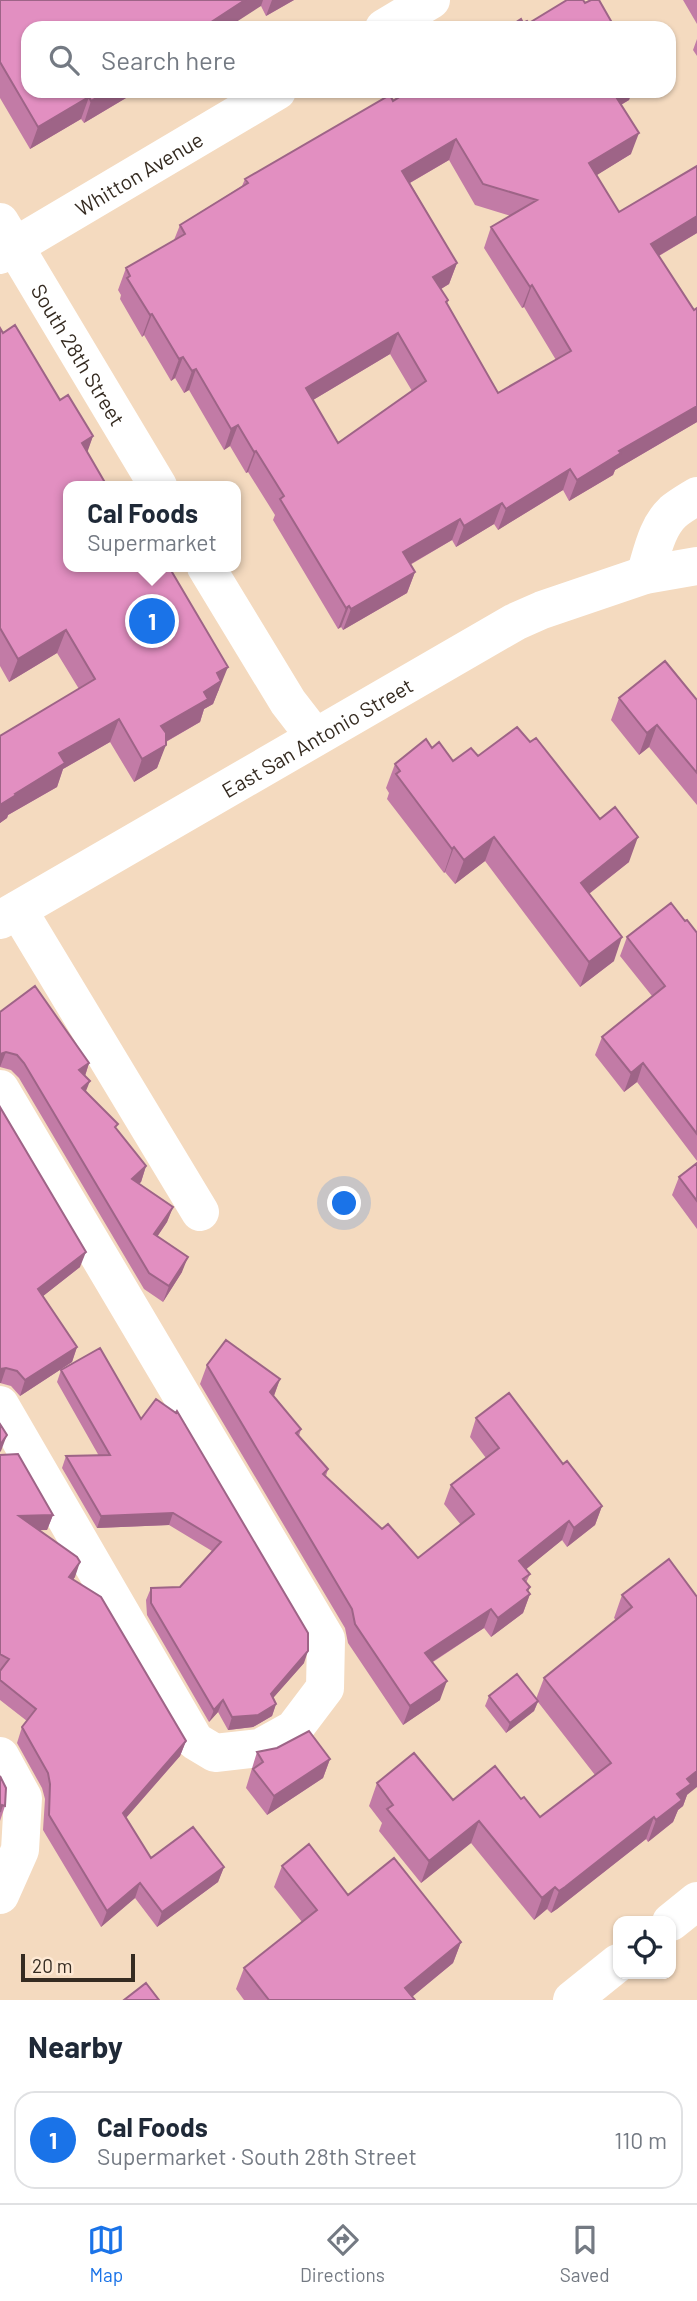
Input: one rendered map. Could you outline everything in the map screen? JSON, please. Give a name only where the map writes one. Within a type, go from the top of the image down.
[{"type":"street","points":[[396,21],[431,0]]},
{"type":"street","name":"Whitton Avenue","points":[[5,241],[264,98]]},
{"type":"street","name":"South 28th Street","points":[[5,241],[155,481]]},
{"type":"street","points":[[645,575],[657,535],[668,518],[697,496]]},
{"type":"street","name":"East San Antonio Street","points":[[9,915],[515,622],[542,610],[645,575],[697,566]]},
{"type":"street","points":[[209,572],[288,702],[315,737]]},
{"type":"street","points":[[9,915],[200,1212]]},
{"type":"street","points":[[0,1089],[327,1639],[325,1688],[293,1729],[260,1748],[215,1753],[195,1741],[0,1405]]},
{"type":"street","points":[[0,1756],[23,1798],[20,1850],[0,1895]]},
{"type":"street","points":[[676,1918],[697,1901]]},
{"type":"street","points":[[572,2000],[613,1967]]},
{"type":"building","points":[[0,0],[245,0],[213,21],[21,21],[21,98],[0,62]]},
{"type":"building","points":[[567,0],[583,0],[585,3],[599,0],[611,21],[532,21]]},
{"type":"building","points":[[21,98],[87,98],[38,127]]},
{"type":"building","points":[[385,98],[392,98],[393,101],[398,98],[617,98],[639,133],[589,163],[619,212],[697,166],[697,216],[651,244],[694,310],[697,308],[697,406],[619,451],[621,453],[577,480],[570,469],[506,509],[502,503],[464,526],[460,519],[403,552],[415,572],[351,609],[349,606],[346,608],[280,499],[284,496],[256,451],[254,452],[238,425],[231,429],[196,369],[192,371],[183,357],[179,359],[127,278],[130,276],[126,268],[185,234],[180,225],[248,183],[245,179]],"holes":[[[456,139],[483,184],[537,200],[491,227],[530,287],[532,285],[571,351],[498,393],[433,277],[457,263],[402,171]],[[398,333],[426,381],[338,443],[306,388]]]},
{"type":"building","points":[[15,325],[60,400],[68,395],[93,436],[82,443],[104,481],[63,481],[63,572],[172,572],[228,667],[217,673],[221,681],[204,692],[208,699],[161,726],[166,733],[166,745],[142,759],[119,719],[59,753],[65,763],[0,805],[0,736],[95,679],[66,630],[18,659],[0,628],[0,328],[3,333]]},
{"type":"building","points":[[665,661],[697,700],[697,773],[657,725],[647,733],[619,698]]},
{"type":"building","points":[[517,727],[530,742],[536,738],[600,819],[615,807],[638,837],[581,883],[622,937],[589,962],[494,837],[464,860],[454,847],[452,849],[396,774],[400,771],[395,764],[426,739],[432,748],[439,742],[453,761],[471,748],[478,756]]},
{"type":"building","points":[[671,903],[697,933],[697,1134],[643,1063],[631,1073],[602,1037],[665,986],[627,937]]},
{"type":"building","points":[[35,986],[89,1063],[79,1070],[90,1081],[82,1088],[118,1124],[115,1127],[146,1166],[132,1179],[173,1207],[154,1234],[188,1257],[169,1286],[149,1273],[24,1063],[17,1055],[6,1052],[0,1054],[0,1012]]},
{"type":"building","points":[[0,1107],[86,1252],[38,1289],[77,1347],[25,1380],[17,1371],[0,1369]]},
{"type":"building","points":[[697,1163],[697,1201],[679,1177]]},
{"type":"building","points":[[226,1340],[280,1379],[270,1392],[301,1429],[296,1433],[328,1469],[323,1474],[382,1529],[388,1524],[418,1558],[474,1514],[451,1485],[499,1448],[476,1418],[509,1393],[563,1464],[567,1461],[602,1506],[574,1528],[569,1521],[519,1561],[530,1574],[523,1579],[530,1587],[527,1590],[530,1594],[498,1618],[491,1609],[425,1653],[447,1681],[410,1706],[355,1624],[352,1609],[207,1365]]},
{"type":"building","points":[[100,1348],[141,1419],[156,1399],[176,1413],[177,1411],[308,1633],[308,1651],[271,1694],[276,1704],[258,1715],[232,1717],[223,1700],[214,1710],[151,1603],[151,1588],[180,1587],[221,1542],[173,1513],[101,1516],[66,1456],[110,1455],[61,1370]]},
{"type":"building","points":[[0,1424],[7,1435],[0,1445]]},
{"type":"building","points":[[18,1454],[53,1515],[19,1516],[77,1557],[80,1562],[69,1577],[101,1597],[186,1741],[123,1813],[151,1858],[193,1827],[224,1867],[162,1912],[140,1883],[107,1911],[49,1815],[48,1773],[22,1727],[36,1709],[0,1680],[0,1671],[9,1659],[0,1654],[0,1455]]},
{"type":"building","points":[[669,1559],[697,1597],[697,1771],[687,1779],[691,1784],[677,1794],[682,1800],[656,1820],[654,1817],[565,1887],[559,1891],[555,1887],[542,1898],[479,1821],[429,1861],[387,1809],[393,1805],[377,1783],[414,1753],[453,1800],[495,1766],[521,1799],[524,1797],[540,1817],[611,1763],[544,1678],[632,1607],[622,1595]]},
{"type":"building","points":[[517,1674],[538,1701],[510,1723],[489,1696]]},
{"type":"building","points":[[309,1731],[330,1759],[274,1796],[253,1769],[263,1762],[257,1752],[277,1748]]},
{"type":"building","points":[[0,1776],[6,1788],[5,1806],[2,1805],[0,1812]]},
{"type":"building","points":[[309,1844],[348,1895],[394,1858],[461,1942],[405,1988],[415,2000],[269,2000],[244,1968],[317,1910],[282,1866]]},
{"type":"building","points":[[146,1983],[159,2000],[124,2000]]},
{"type":"place","name":"Cal Foods","points":[[152,621]]}]
